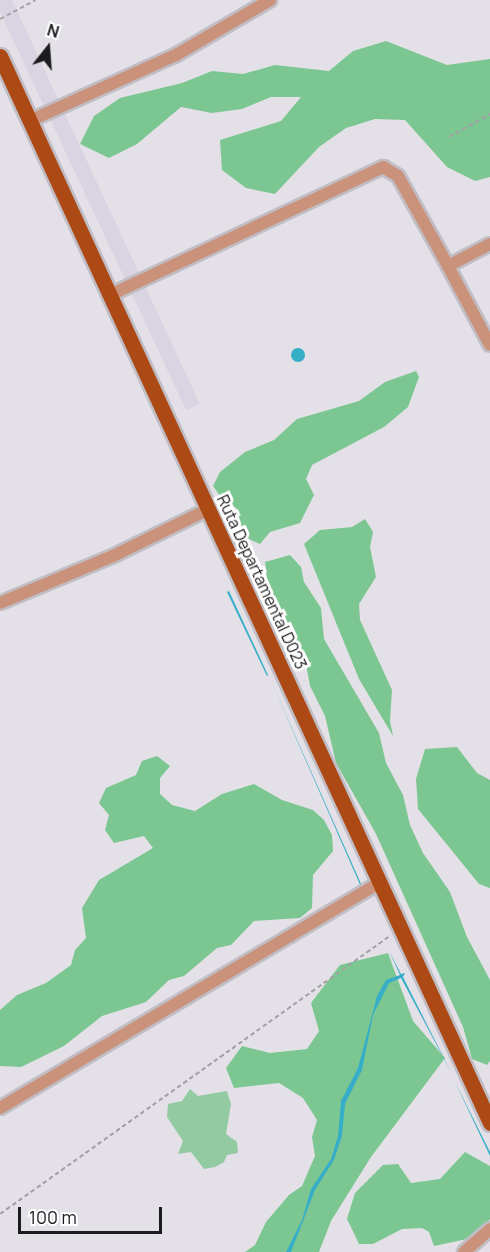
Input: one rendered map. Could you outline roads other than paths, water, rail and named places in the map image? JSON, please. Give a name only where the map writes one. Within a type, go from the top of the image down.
[{"type":"main road","name":"Ruta Departamental D023","points":[[0,56],[400,929],[486,1103],[490,1123]]},
{"type":"street","points":[[29,121],[177,55],[270,0]]},
{"type":"street","points":[[110,296],[383,167],[398,176],[490,345]]},
{"type":"street","points":[[448,266],[490,244]]},
{"type":"street","points":[[0,603],[114,556],[209,509]]},
{"type":"street","points":[[0,1108],[379,883]]},
{"type":"street","points":[[464,1252],[490,1229]]},
{"type":"water","points":[[295,348],[301,348],[305,355],[301,362],[295,362],[291,358],[291,352]]},
{"type":"water","points":[[229,591],[268,675],[267,676],[227,592]]},
{"type":"water","points":[[271,681],[362,886],[361,887]]},
{"type":"water","points":[[389,951],[401,974],[405,973],[403,977],[452,1074],[401,978],[389,983],[373,1015],[362,1070],[345,1104],[342,1136],[334,1160],[315,1190],[291,1252],[286,1252],[302,1220],[311,1189],[331,1159],[338,1136],[341,1101],[358,1068],[377,996],[386,980],[400,975]]},
{"type":"water","points":[[454,1080],[490,1152],[490,1156]]}]
